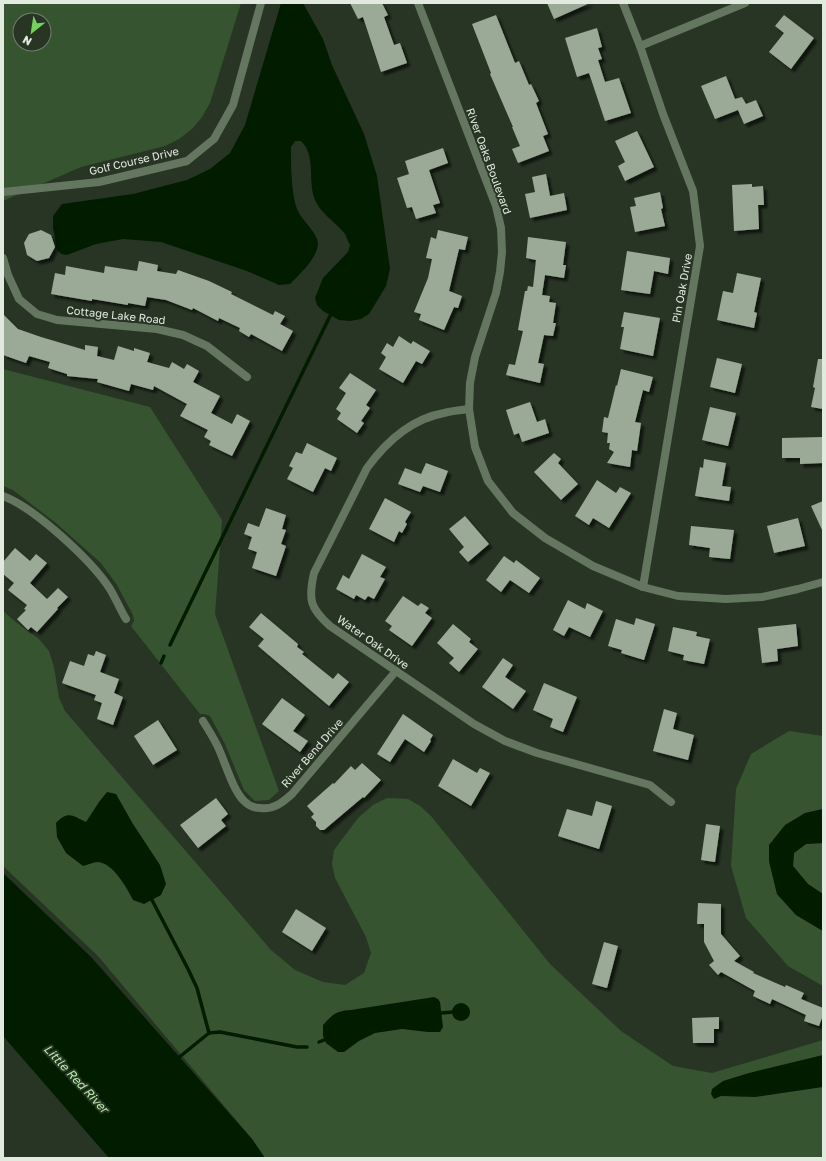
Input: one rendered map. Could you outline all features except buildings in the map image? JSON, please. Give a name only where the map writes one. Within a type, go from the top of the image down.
[{"type":"street","name":"Golf Course Drive","points":[[3,192],[99,182],[187,161],[214,139],[233,105],[261,3]]},
{"type":"street","name":"River Oaks Boulevard","points":[[418,3],[496,206],[501,228],[502,252],[500,272],[496,293],[474,357],[468,409],[475,447],[488,481],[513,513],[545,538],[593,566],[643,587],[678,596],[726,599],[762,597],[823,582]]},
{"type":"street","name":"Pin Oak Drive","points":[[624,3],[663,114],[693,191],[700,246],[643,587]]},
{"type":"street","points":[[640,46],[744,3]]},
{"type":"street","name":"Cottage Lake Road","points":[[3,258],[8,275],[19,299],[37,314],[57,320],[157,329],[183,335],[207,346],[247,377]]},
{"type":"street","name":"Water Oak Drive","points":[[468,409],[442,413],[421,420],[406,428],[386,445],[376,456],[367,468],[314,573],[310,588],[312,603],[319,616],[330,626],[474,724],[505,740],[537,753],[650,785],[671,802]]},
{"type":"street","points":[[3,496],[35,515],[58,533],[95,570],[110,589],[126,619]]},
{"type":"street","name":"River Bend Drive","points":[[203,722],[217,745],[237,792],[244,802],[253,807],[270,808],[282,803],[292,794],[396,671]]},
{"type":"shaded area","points":[[3,3],[241,3],[210,103],[202,117],[193,128],[179,139],[165,146],[81,167],[3,201]]},
{"type":"shaded area","points":[[3,369],[150,407],[222,520],[215,614],[279,791],[269,800],[255,801],[244,790],[225,744],[210,716],[200,714],[131,626],[134,621],[133,615],[117,585],[101,563],[56,523],[13,490],[3,486]]},
{"type":"shaded area","points":[[3,611],[39,639],[49,651],[54,667],[59,698],[65,711],[271,950],[295,970],[323,982],[345,985],[364,973],[371,953],[366,937],[335,878],[332,864],[334,850],[358,818],[373,805],[387,798],[408,799],[420,806],[431,816],[550,964],[621,1031],[673,1066],[712,1073],[823,1040],[823,1158],[265,1158],[252,1139],[98,956],[3,866]]},
{"type":"shaded area","points":[[789,731],[823,736],[823,809],[805,813],[769,845],[769,861],[777,894],[796,915],[823,931],[823,986],[788,966],[746,918],[731,866],[736,789],[751,754]]},
{"type":"shaded area","points":[[823,843],[823,894],[808,884],[793,866],[794,853],[806,844]]},
{"type":"water","points":[[281,3],[303,3],[323,39],[332,65],[364,134],[377,176],[390,269],[386,286],[369,314],[361,319],[350,321],[339,320],[323,311],[317,305],[315,298],[323,278],[348,252],[350,245],[341,229],[316,203],[312,190],[309,153],[301,141],[295,141],[291,147],[294,197],[298,211],[311,228],[317,239],[318,245],[317,251],[309,263],[290,284],[279,285],[247,271],[161,242],[123,239],[96,244],[67,255],[61,254],[57,249],[53,228],[53,216],[62,204],[133,194],[187,180],[210,169],[230,153],[245,125]]},
{"type":"water","points":[[107,792],[116,794],[133,824],[160,865],[166,884],[161,895],[144,904],[133,900],[119,877],[104,863],[98,862],[83,866],[66,853],[57,837],[56,823],[60,819],[67,815],[71,815],[86,822]]},
{"type":"water","points":[[823,809],[823,843],[806,844],[794,853],[793,866],[808,884],[823,894],[823,931],[796,915],[777,894],[769,861],[769,845],[785,825],[805,813]]},
{"type":"water","name":"Little Red River","points":[[3,873],[92,958],[252,1139],[265,1158],[109,1158],[3,1036]]},
{"type":"water","points":[[434,997],[440,1002],[443,1027],[440,1032],[402,1029],[375,1033],[359,1041],[344,1052],[338,1052],[326,1043],[323,1036],[323,1025],[338,1012]]},
{"type":"water","points":[[461,1003],[467,1006],[470,1012],[467,1018],[461,1021],[455,1018],[452,1012],[455,1006]]},
{"type":"water","points":[[823,1055],[823,1087],[755,1097],[721,1096],[714,1099],[711,1094],[712,1089],[723,1081],[749,1073]]},
{"type":"waterway","points":[[170,645],[330,316]]},
{"type":"waterway","points":[[161,663],[164,656]]},
{"type":"waterway","points":[[152,900],[197,988],[209,1033]]},
{"type":"waterway","points":[[441,1013],[453,1012]]},
{"type":"waterway","points":[[177,1059],[209,1033],[220,1032],[297,1047],[307,1047]]},
{"type":"waterway","points":[[319,1042],[324,1040]]}]
